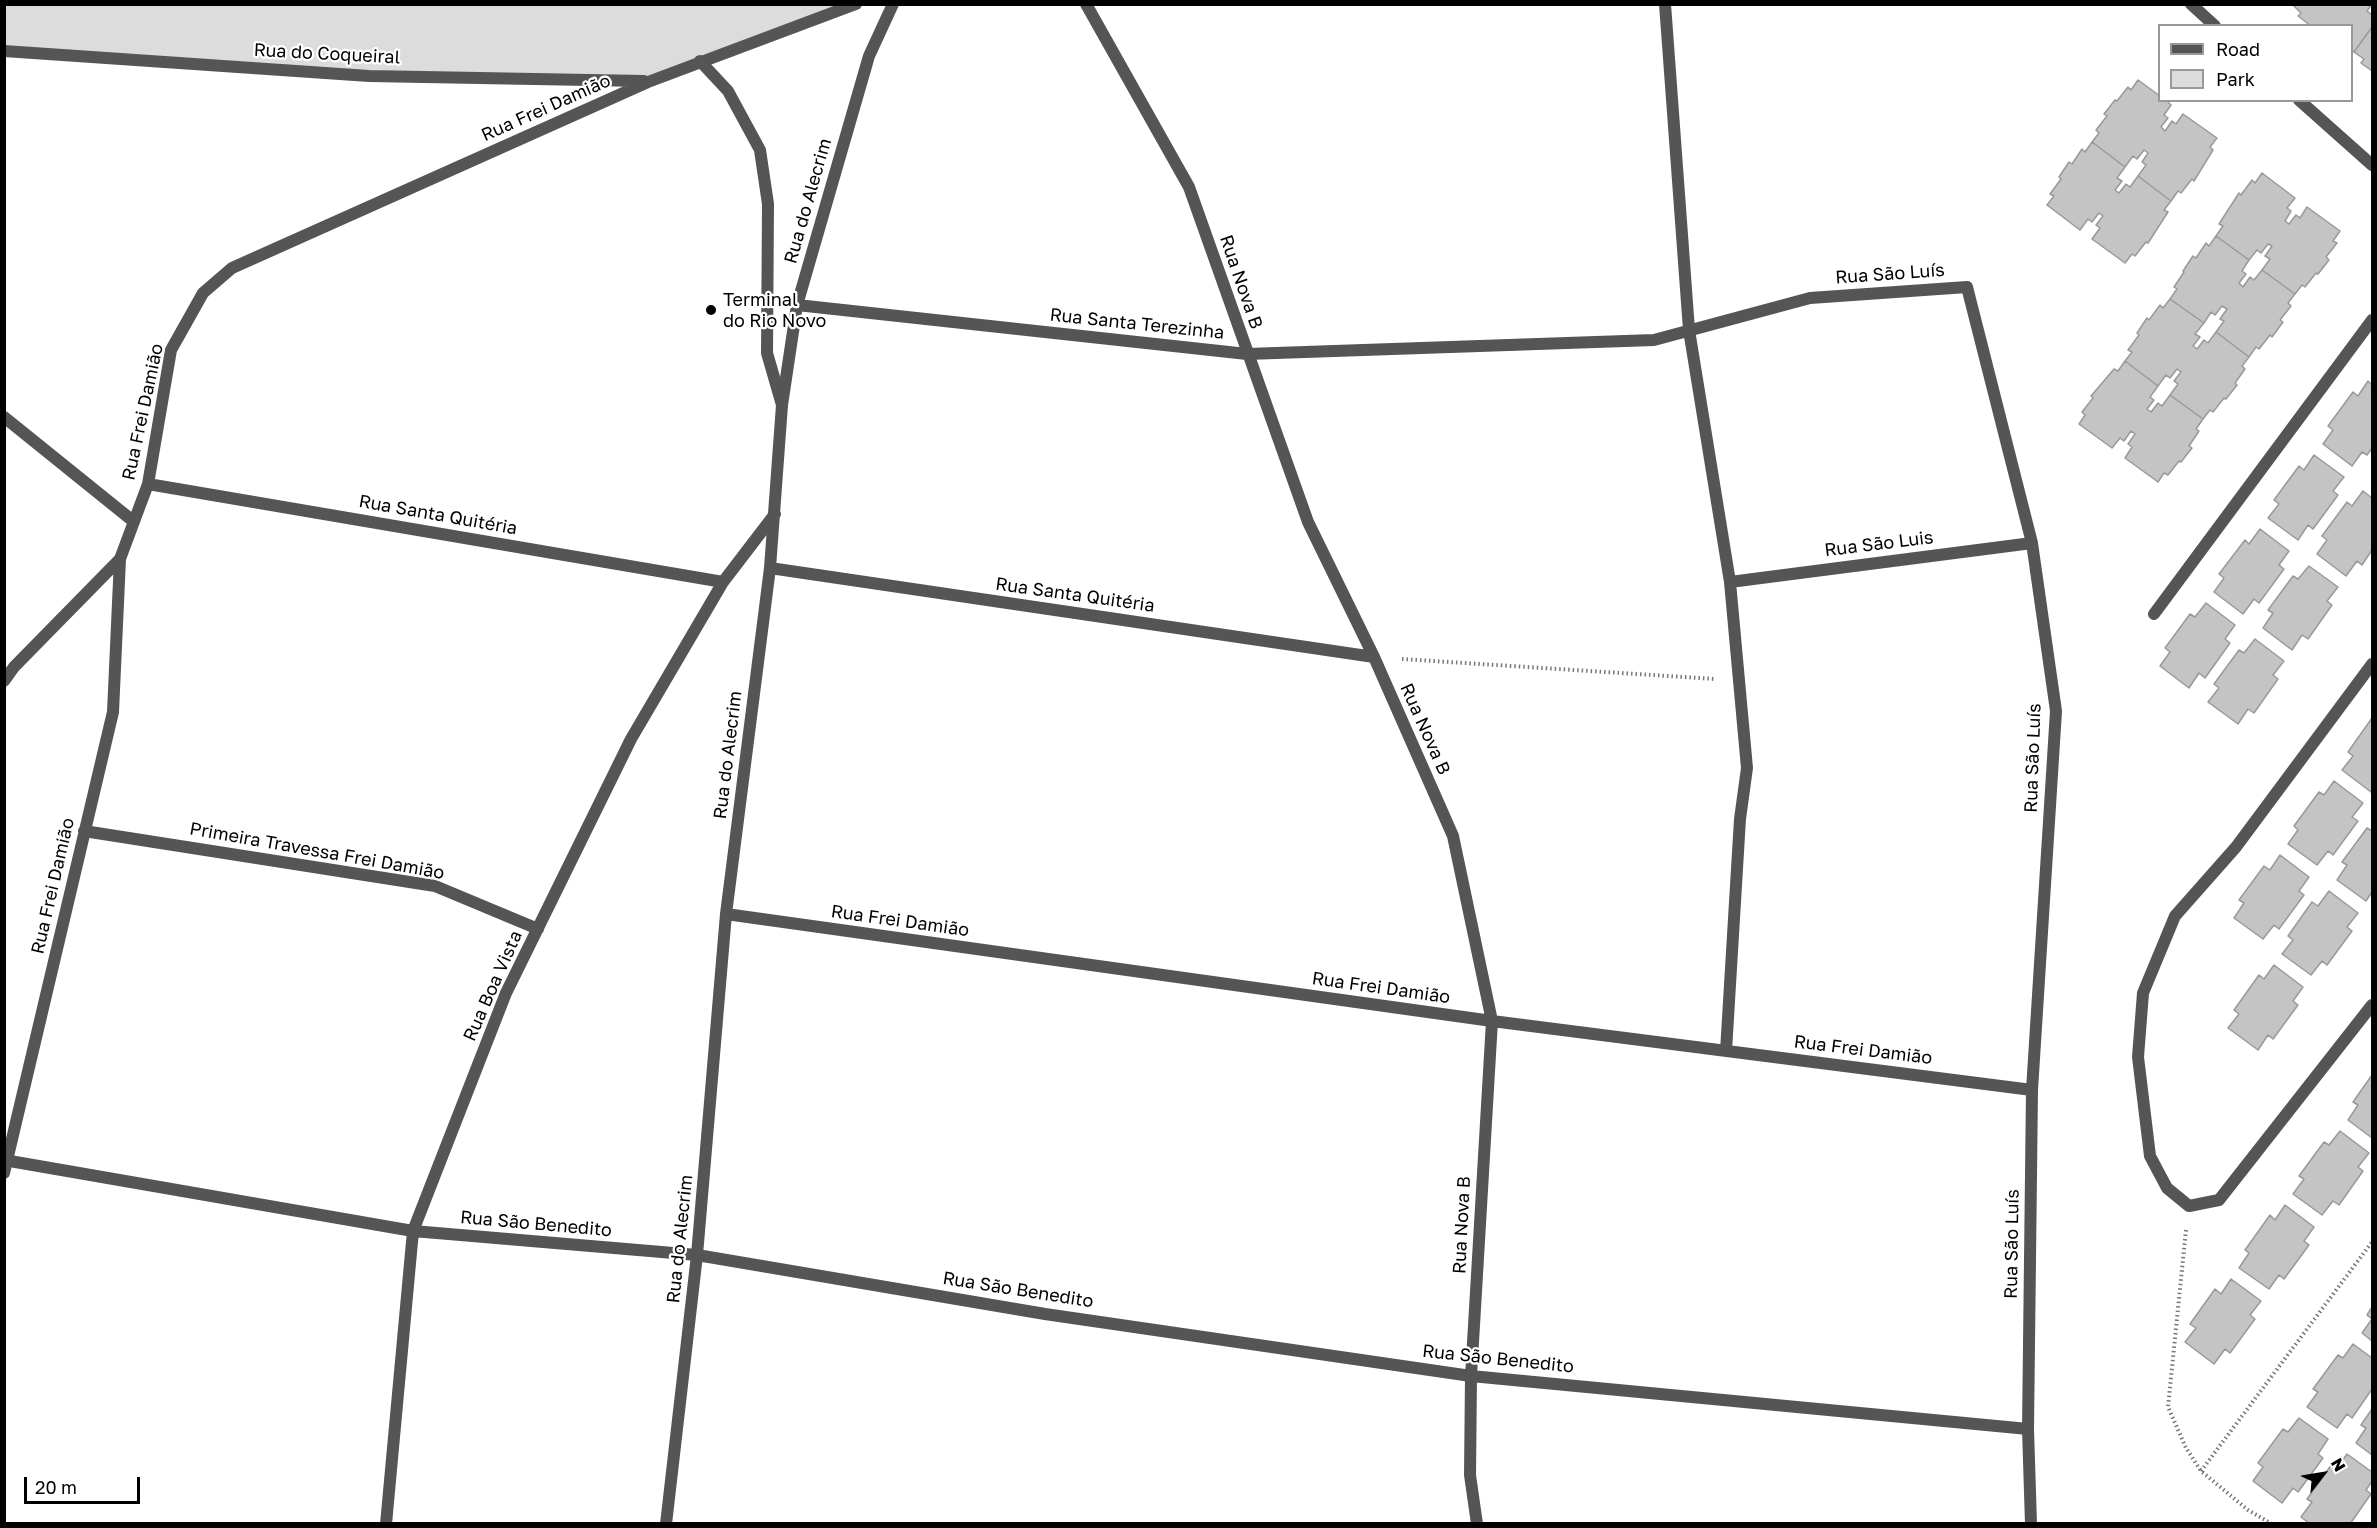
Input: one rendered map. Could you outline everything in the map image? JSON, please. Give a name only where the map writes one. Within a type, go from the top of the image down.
[{"type":"street","name":"Rua Frei Damião","points":[[5,1164],[112,712],[120,559],[147,484],[171,350],[203,293],[232,268],[648,82],[856,4]]},
{"type":"street","name":"Rua do Alecrim","points":[[666,1524],[698,1255],[726,915],[776,513],[782,405],[797,305],[869,56],[893,4]]},
{"type":"street","name":"Rua Nova B","points":[[1086,4],[1189,187],[1308,522],[1374,657],[1453,836],[1492,1022],[1471,1376],[1470,1475],[1477,1524]]},
{"type":"street","points":[[1665,4],[1689,330],[1730,582],[1747,768],[1740,819],[1726,1051]]},
{"type":"street","points":[[2191,4],[2213,24]]},
{"type":"street","name":"Rua do Coqueiral","points":[[4,51],[369,76],[648,82]]},
{"type":"street","points":[[700,61],[728,91],[760,150],[768,204],[767,352],[782,405]]},
{"type":"street","points":[[2301,102],[2373,165]]},
{"type":"street","name":"Rua São Luís","points":[[1689,330],[1810,298],[1967,286],[2032,543],[2056,711],[2032,1090],[2028,1429],[2031,1524]]},
{"type":"street","name":"Rua Santa Terezinha","points":[[797,305],[1247,354],[1654,340],[1689,330]]},
{"type":"street","points":[[2154,614],[2373,320]]},
{"type":"street","points":[[4,417],[134,521]]},
{"type":"street","name":"Rua Santa Quitéria","points":[[147,484],[723,582]]},
{"type":"street","name":"Rua Boa Vista","points":[[386,1524],[413,1231],[506,993],[631,739],[723,582],[776,513]]},
{"type":"street","name":"Rua São Luis","points":[[1730,582],[2032,543]]},
{"type":"street","points":[[4,681],[14,667],[120,559]]},
{"type":"street","name":"Rua Santa Quitéria","points":[[770,568],[1374,657]]},
{"type":"street","points":[[2373,664],[2236,847],[2175,916],[2143,993],[2138,1057],[2150,1156],[2167,1188],[2189,1206],[2219,1200],[2373,1005]]},
{"type":"street","name":"Primeira Travessa Frei Damião","points":[[84,831],[435,886],[538,929]]},
{"type":"street","name":"Rua Frei Damião","points":[[726,915],[1492,1022],[2032,1090]]},
{"type":"street","name":"Rua São Benedito","points":[[5,1164],[413,1231],[698,1255],[1045,1314],[1471,1376],[2028,1429]]},
{"type":"path","points":[[1374,657],[1739,680]]},
{"type":"path","points":[[2189,1206],[2168,1407],[2186,1448],[2201,1471],[2248,1510],[2272,1524]]},
{"type":"path","points":[[2201,1471],[2373,1242]]},
{"type":"green space","points":[[4,5],[856,5],[648,82],[369,76],[5,51]]},
{"type":"building","points":[[2292,4],[2367,4],[2370,7],[2367,11],[2372,15],[2372,27],[2354,52],[2353,24],[2308,24],[2298,16],[2301,13]]},
{"type":"building","points":[[2372,27],[2372,71],[2361,63],[2364,59],[2354,52]]},
{"type":"building","points":[[2138,80],[2158,95],[2158,102],[2168,102],[2171,105],[2164,115],[2168,118],[2161,127],[2165,131],[2172,121],[2176,124],[2183,114],[2217,138],[2210,147],[2213,150],[2194,181],[2192,179],[2181,193],[2178,191],[2171,201],[2138,176],[2146,165],[2142,162],[2148,153],[2144,150],[2137,159],[2133,156],[2125,167],[2092,142],[2099,133],[2096,130],[2107,116],[2104,114],[2128,87],[2131,90]]},
{"type":"building","points":[[2092,142],[2125,167],[2117,178],[2122,181],[2115,190],[2119,193],[2126,184],[2130,187],[2138,176],[2171,201],[2164,210],[2168,212],[2148,243],[2146,242],[2135,256],[2132,254],[2125,263],[2092,239],[2100,228],[2096,225],[2103,216],[2099,213],[2092,222],[2088,219],[2080,230],[2047,205],[2054,196],[2050,194],[2061,179],[2059,177],[2069,162],[2072,164],[2082,149],[2085,152]]},
{"type":"building","points":[[2262,173],[2295,198],[2287,208],[2291,211],[2285,221],[2289,224],[2296,215],[2300,218],[2307,207],[2340,231],[2333,241],[2337,243],[2326,257],[2329,260],[2305,287],[2302,285],[2295,294],[2262,270],[2270,259],[2265,256],[2272,246],[2268,244],[2261,253],[2257,250],[2249,260],[2216,236],[2223,226],[2219,224],[2239,193],[2241,195],[2252,180],[2255,183]]},
{"type":"building","points":[[2216,236],[2249,260],[2242,271],[2246,274],[2239,283],[2243,287],[2250,277],[2254,280],[2262,270],[2295,294],[2288,303],[2291,306],[2280,320],[2283,322],[2272,337],[2270,335],[2259,349],[2256,347],[2249,357],[2216,332],[2224,321],[2220,319],[2227,309],[2222,306],[2215,315],[2211,312],[2204,323],[2170,299],[2177,289],[2174,287],[2193,256],[2196,258],[2206,243],[2209,246]]},
{"type":"building","points":[[2170,299],[2204,323],[2195,334],[2200,337],[2193,346],[2197,349],[2204,340],[2208,343],[2216,332],[2249,357],[2242,366],[2245,369],[2235,383],[2237,385],[2213,412],[2210,410],[2203,419],[2170,395],[2178,384],[2174,381],[2181,372],[2177,369],[2170,378],[2166,375],[2158,386],[2125,361],[2132,352],[2128,350],[2139,335],[2137,333],[2147,318],[2149,320],[2160,305],[2163,308]]},
{"type":"building","points":[[2125,361],[2158,386],[2150,397],[2154,400],[2147,409],[2151,412],[2158,403],[2162,406],[2170,395],[2203,419],[2196,429],[2199,431],[2189,446],[2192,448],[2168,475],[2164,473],[2158,482],[2125,458],[2132,447],[2128,444],[2135,434],[2131,431],[2124,441],[2120,438],[2112,448],[2079,424],[2085,415],[2082,412],[2093,398],[2091,396],[2114,369],[2118,371]]},
{"type":"building","points":[[2368,381],[2372,385],[2372,448],[2367,455],[2362,452],[2352,466],[2323,444],[2333,430],[2328,426],[2353,392],[2358,396]]},
{"type":"building","points":[[2314,455],[2344,477],[2333,491],[2338,495],[2313,529],[2308,525],[2298,540],[2268,518],[2279,504],[2274,500],[2299,466],[2304,470]]},
{"type":"building","points":[[2363,491],[2372,498],[2372,550],[2362,565],[2357,561],[2346,576],[2317,554],[2327,540],[2322,536],[2347,502],[2352,506]]},
{"type":"building","points":[[2260,529],[2289,551],[2279,565],[2284,569],[2259,603],[2254,599],[2243,614],[2214,592],[2224,578],[2219,574],[2245,540],[2249,544]]},
{"type":"building","points":[[2309,566],[2338,587],[2327,601],[2332,605],[2308,639],[2302,635],[2292,650],[2263,628],[2273,613],[2268,610],[2293,576],[2298,579]]},
{"type":"building","points":[[2206,603],[2235,625],[2225,639],[2230,643],[2205,678],[2199,673],[2189,688],[2160,666],[2170,652],[2165,648],[2190,614],[2195,617]]},
{"type":"building","points":[[2255,639],[2284,661],[2273,675],[2278,679],[2254,713],[2248,709],[2238,724],[2208,702],[2219,688],[2214,684],[2239,650],[2244,653]]},
{"type":"building","points":[[2372,718],[2371,792],[2342,770],[2353,756],[2348,752]]},
{"type":"building","points":[[2334,781],[2363,803],[2352,817],[2358,821],[2333,855],[2328,851],[2317,865],[2288,844],[2298,830],[2294,826],[2319,792],[2324,795]]},
{"type":"building","points":[[2367,828],[2372,831],[2372,892],[2366,901],[2337,880],[2347,865],[2342,862]]},
{"type":"building","points":[[2280,855],[2309,877],[2299,891],[2304,895],[2279,929],[2274,925],[2263,939],[2234,918],[2244,903],[2239,900],[2264,866],[2270,870]]},
{"type":"building","points":[[2329,891],[2358,913],[2347,927],[2352,931],[2327,965],[2322,961],[2311,975],[2282,954],[2293,940],[2288,936],[2312,902],[2318,906]]},
{"type":"building","points":[[2274,965],[2303,987],[2293,1001],[2298,1005],[2273,1039],[2268,1035],[2258,1050],[2228,1028],[2239,1014],[2234,1010],[2259,975],[2264,979]]},
{"type":"building","points":[[2372,1075],[2372,1138],[2348,1120],[2358,1105],[2353,1102]]},
{"type":"building","points":[[2340,1131],[2369,1153],[2358,1167],[2363,1171],[2339,1205],[2333,1201],[2322,1215],[2293,1194],[2304,1179],[2299,1176],[2324,1142],[2329,1145]]},
{"type":"building","points":[[2285,1205],[2314,1227],[2304,1241],[2309,1245],[2284,1279],[2279,1275],[2269,1289],[2239,1268],[2249,1253],[2245,1250],[2270,1215],[2275,1220]]},
{"type":"building","points":[[2231,1279],[2261,1301],[2250,1315],[2255,1319],[2230,1353],[2225,1349],[2214,1364],[2185,1342],[2196,1328],[2190,1324],[2215,1289],[2221,1294]]},
{"type":"building","points":[[2372,1307],[2372,1319],[2367,1315]]},
{"type":"building","points":[[2372,1319],[2372,1341],[2362,1333]]},
{"type":"building","points":[[2353,1344],[2372,1358],[2372,1389],[2352,1418],[2347,1414],[2337,1428],[2307,1407],[2318,1392],[2313,1389],[2338,1355],[2343,1358]]},
{"type":"building","points":[[2372,1409],[2372,1455],[2356,1443],[2366,1428],[2361,1425]]},
{"type":"building","points":[[2299,1418],[2328,1439],[2318,1454],[2323,1458],[2298,1492],[2293,1488],[2282,1503],[2253,1481],[2263,1467],[2258,1463],[2283,1429],[2288,1432]]},
{"type":"building","points":[[2347,1454],[2372,1472],[2372,1481],[2366,1490],[2371,1494],[2350,1524],[2310,1524],[2301,1517],[2312,1502],[2307,1499],[2332,1464],[2337,1468]]},
{"type":"place","name":"Terminal do Rio Novo","points":[[711,310]]}]
